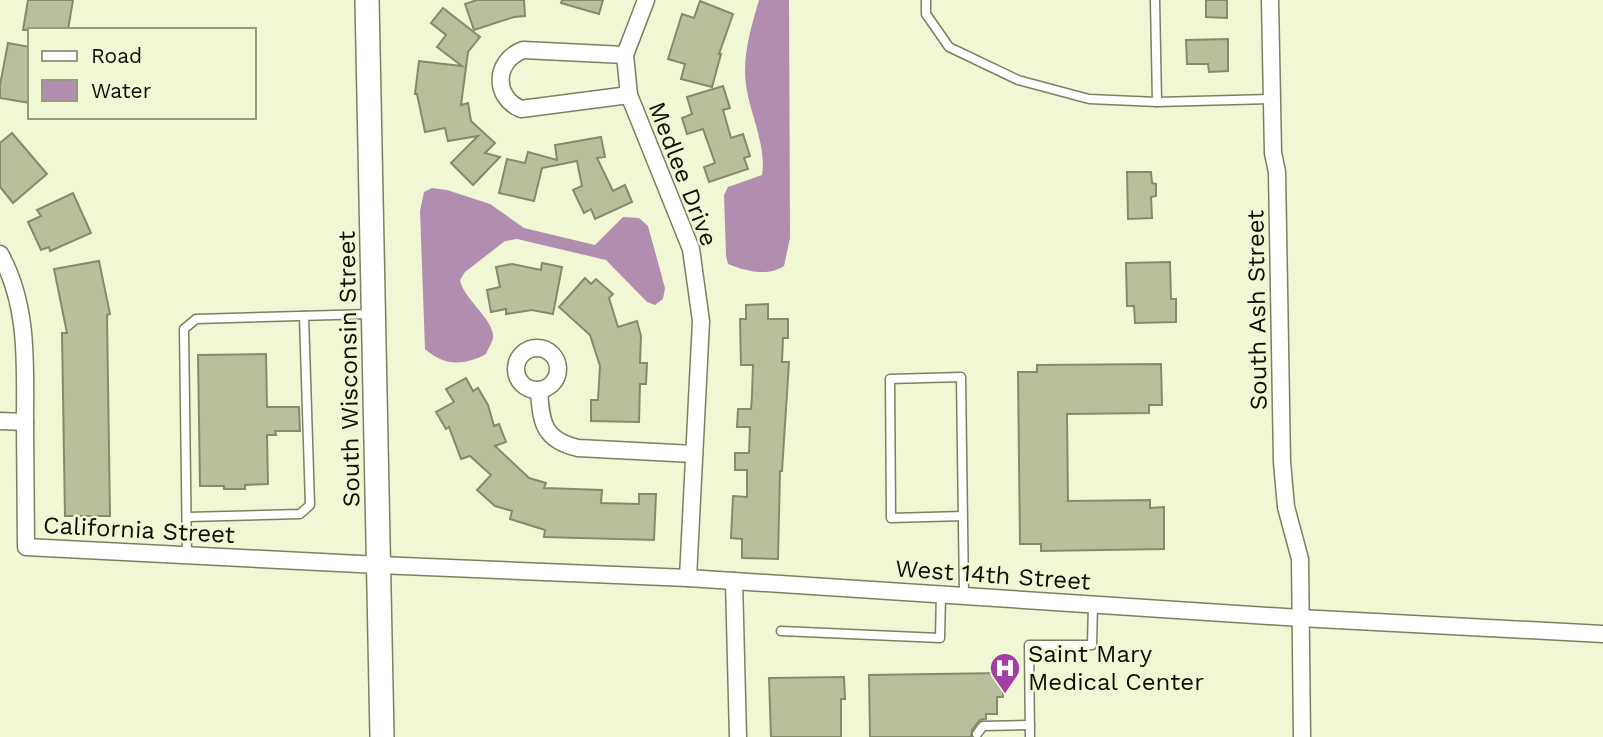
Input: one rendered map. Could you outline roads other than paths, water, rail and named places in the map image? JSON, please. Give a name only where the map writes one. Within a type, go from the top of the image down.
[{"type":"street","name":"South Wisconsin Street","points":[[367,0],[382,737]]},
{"type":"street","name":"Medlee Drive","points":[[646,0],[625,55],[629,95],[691,249],[701,321],[688,578]]},
{"type":"street","name":"South Ash Street","points":[[1270,0],[1273,153],[1277,172],[1282,461],[1286,507],[1300,559],[1303,737]]},
{"type":"street","points":[[625,55],[523,50],[513,54],[505,62],[501,77],[502,90],[509,104],[521,109],[629,95]]},
{"type":"street","name":"California Street","points":[[0,254],[8,269],[22,320],[26,359],[26,547],[379,565]]},
{"type":"street","points":[[539,390],[542,420],[547,432],[562,444],[578,448],[694,454]]},
{"type":"street","points":[[0,421],[25,422]]},
{"type":"street","name":"West 14th Street","points":[[379,565],[688,578],[1300,618],[1603,634]]},
{"type":"street","points":[[734,581],[738,737]]},
{"type":"lane","points":[[926,0],[926,14],[949,47],[1018,80],[1089,99],[1157,102],[1271,99]]},
{"type":"lane","points":[[1155,0],[1157,102]]},
{"type":"lane","points":[[187,556],[184,329],[196,319],[374,314]]},
{"type":"lane","points":[[187,517],[300,514],[310,505],[304,316]]},
{"type":"lane","points":[[963,516],[891,518],[890,379],[961,377],[963,516],[964,596]]},
{"type":"lane","points":[[781,631],[940,638],[941,594]]},
{"type":"lane","points":[[1030,737],[1029,645],[1092,645],[1093,604]]},
{"type":"lane","points":[[977,734],[983,726],[1030,725]]},
{"type":"water","points":[[759,0],[789,0],[790,238],[784,266],[764,272],[749,271],[728,264],[724,195],[728,187],[762,175],[762,153],[745,74],[748,42]]},
{"type":"water","points":[[432,188],[490,204],[524,228],[595,245],[623,217],[639,218],[648,226],[665,288],[663,299],[655,305],[647,302],[606,260],[517,239],[505,241],[465,272],[460,280],[492,331],[493,338],[486,354],[462,362],[439,359],[425,349],[420,211],[424,192]]},
{"type":"place","name":"Saint Mary Medical Center","points":[[1005,695]]}]
